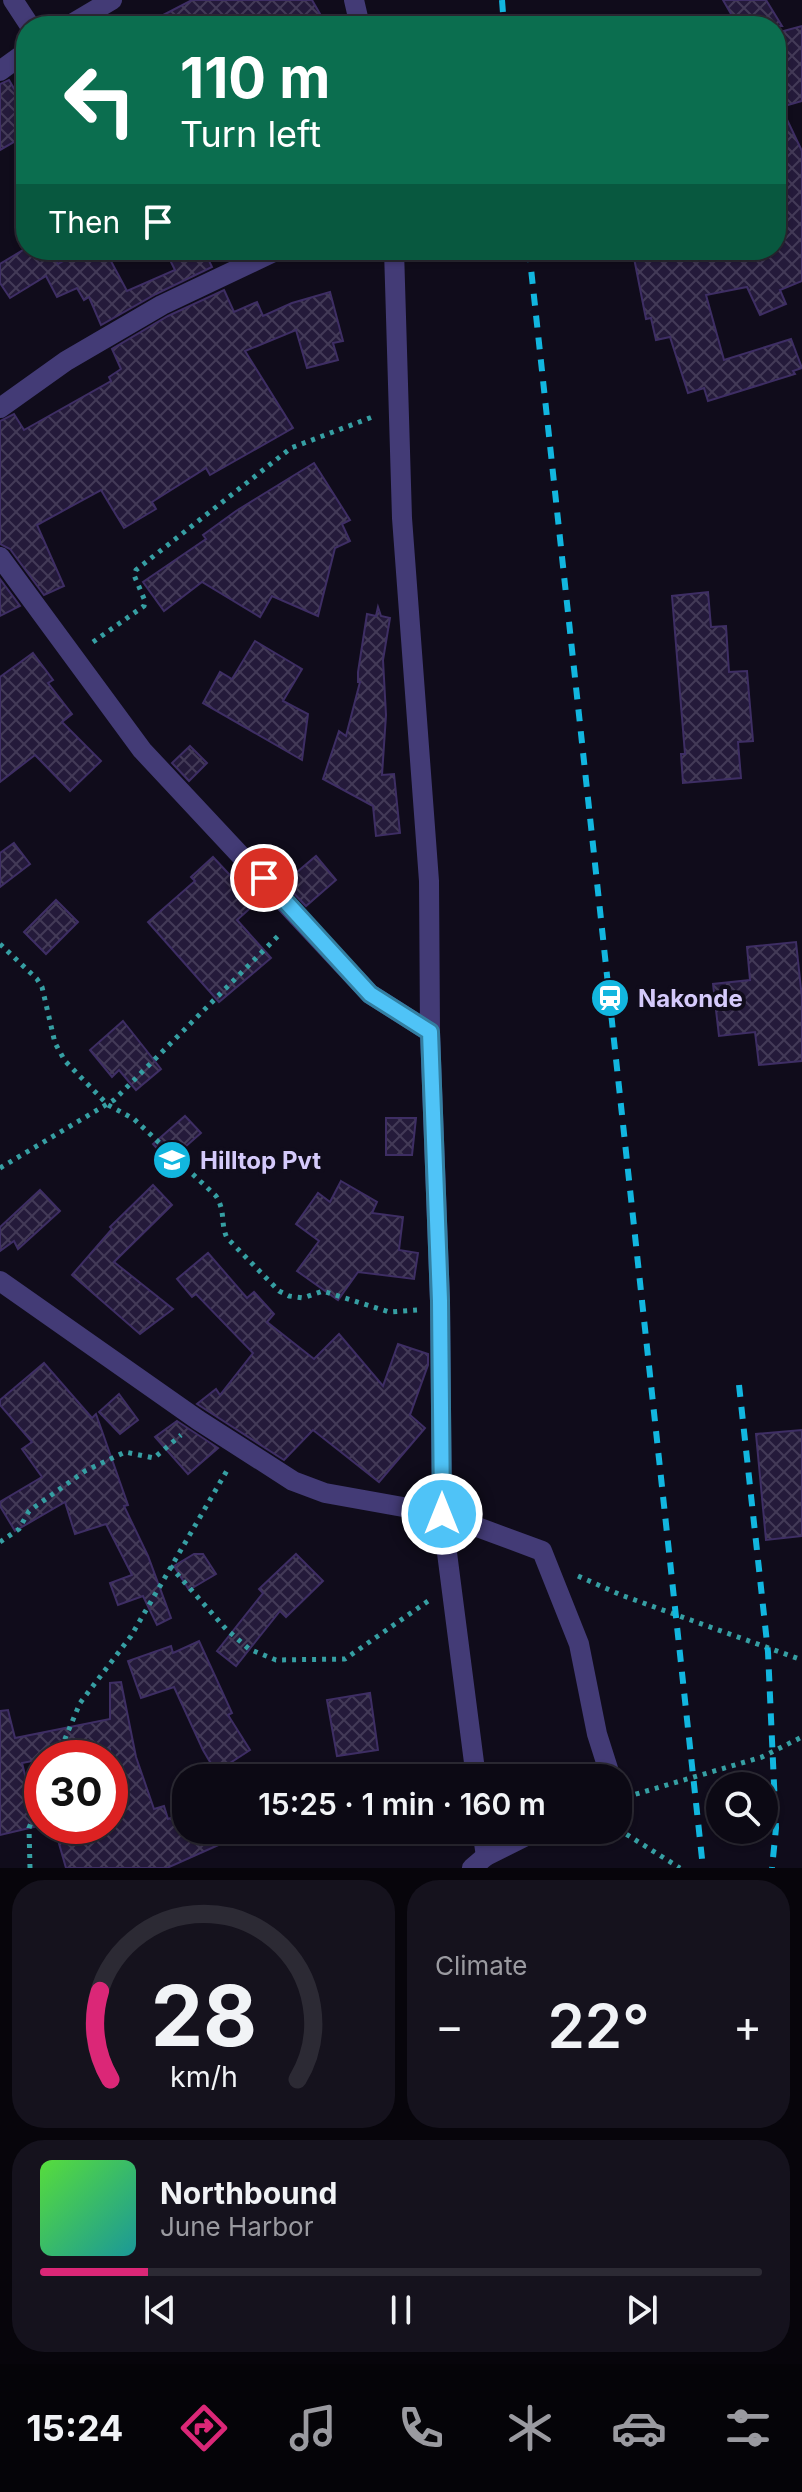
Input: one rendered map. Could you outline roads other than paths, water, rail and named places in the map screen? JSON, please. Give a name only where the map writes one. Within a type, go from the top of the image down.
[{"type":"street","points":[[85,16],[112,0]]},
{"type":"street","points":[[0,408],[66,361],[162,305],[257,260]]},
{"type":"street","points":[[394,260],[402,518],[429,881],[442,1514],[474,1764]]},
{"type":"street","points":[[0,557],[142,750],[370,994],[430,1032]]},
{"type":"street","points":[[0,1281],[240,1449],[308,1488],[442,1514],[542,1551],[579,1644],[597,1734],[607,1764]]},
{"type":"street","points":[[479,1862],[512,1844]]},
{"type":"railway","points":[[502,0],[503,16]]},
{"type":"railway","points":[[530,260],[703,1868]]},
{"type":"railway","points":[[739,1385],[768,1652],[776,1828],[772,1868]]},
{"type":"place","name":"Nakonde","points":[[610,998]]},
{"type":"place","name":"Hilltop Pvt","points":[[172,1160]]}]
